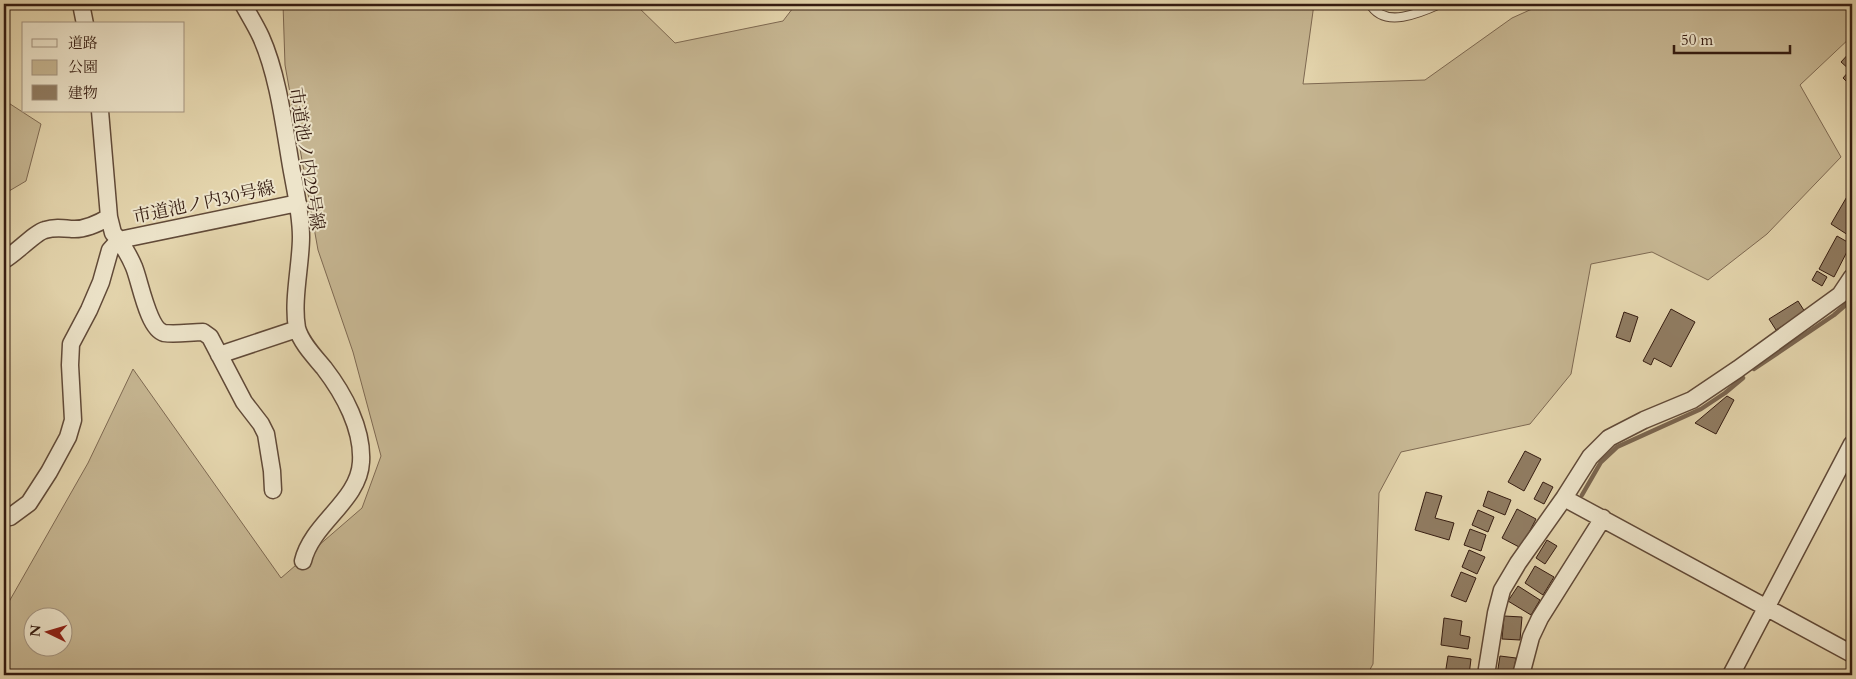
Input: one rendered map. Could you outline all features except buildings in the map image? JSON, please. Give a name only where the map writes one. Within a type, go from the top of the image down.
[{"type":"street","points":[[81,4],[85,22]]},
{"type":"street","name":"市道池ノ内29号線","points":[[243,4],[261,37],[270,64],[280,102],[298,203],[301,237],[297,302],[298,329],[306,344],[346,401],[357,432],[361,451],[361,464],[353,488],[316,532],[303,561]]},
{"type":"street","points":[[100,112],[109,216],[113,233],[127,252],[135,268],[150,313],[158,330],[170,333],[206,333],[244,402],[261,424],[266,434],[273,490]]},
{"type":"street","name":"市道池ノ内30号線","points":[[119,240],[298,203]]},
{"type":"street","points":[[4,260],[13,255],[42,230],[61,227],[83,228],[109,216]]},
{"type":"street","points":[[4,518],[10,517],[29,503],[68,437],[73,420],[70,365],[71,344],[101,282],[110,250],[119,240]]},
{"type":"street","points":[[1486,675],[1496,613],[1502,590],[1518,562],[1564,498],[1590,457],[1609,438],[1644,420],[1692,400],[1738,369],[1840,296],[1852,277]]},
{"type":"street","points":[[219,355],[298,329]]},
{"type":"street","points":[[1731,675],[1852,444]]},
{"type":"street","points":[[1564,498],[1852,654]]},
{"type":"street","points":[[1521,675],[1534,631],[1603,518]]},
{"type":"lane","points":[[1370,4],[1377,13],[1388,17],[1400,17],[1440,4]]},
{"type":"green space","points":[[283,4],[635,4],[675,43],[783,21],[796,4],[1314,4],[1303,84],[1425,80],[1512,18],[1543,4],[1852,4],[1852,36],[1800,85],[1841,157],[1767,234],[1708,280],[1652,252],[1591,264],[1571,374],[1530,424],[1401,452],[1379,493],[1373,664],[1367,675],[4,675],[4,608],[88,463],[133,369],[281,578],[362,508],[381,456],[353,352],[318,250],[285,65]]},
{"type":"green space","points":[[4,100],[41,124],[26,181],[4,194]]},
{"type":"waterway","points":[[1754,369],[1834,315],[1849,302],[1852,296]]},
{"type":"waterway","points":[[1582,495],[1601,462],[1617,447],[1701,409],[1743,378]]}]
